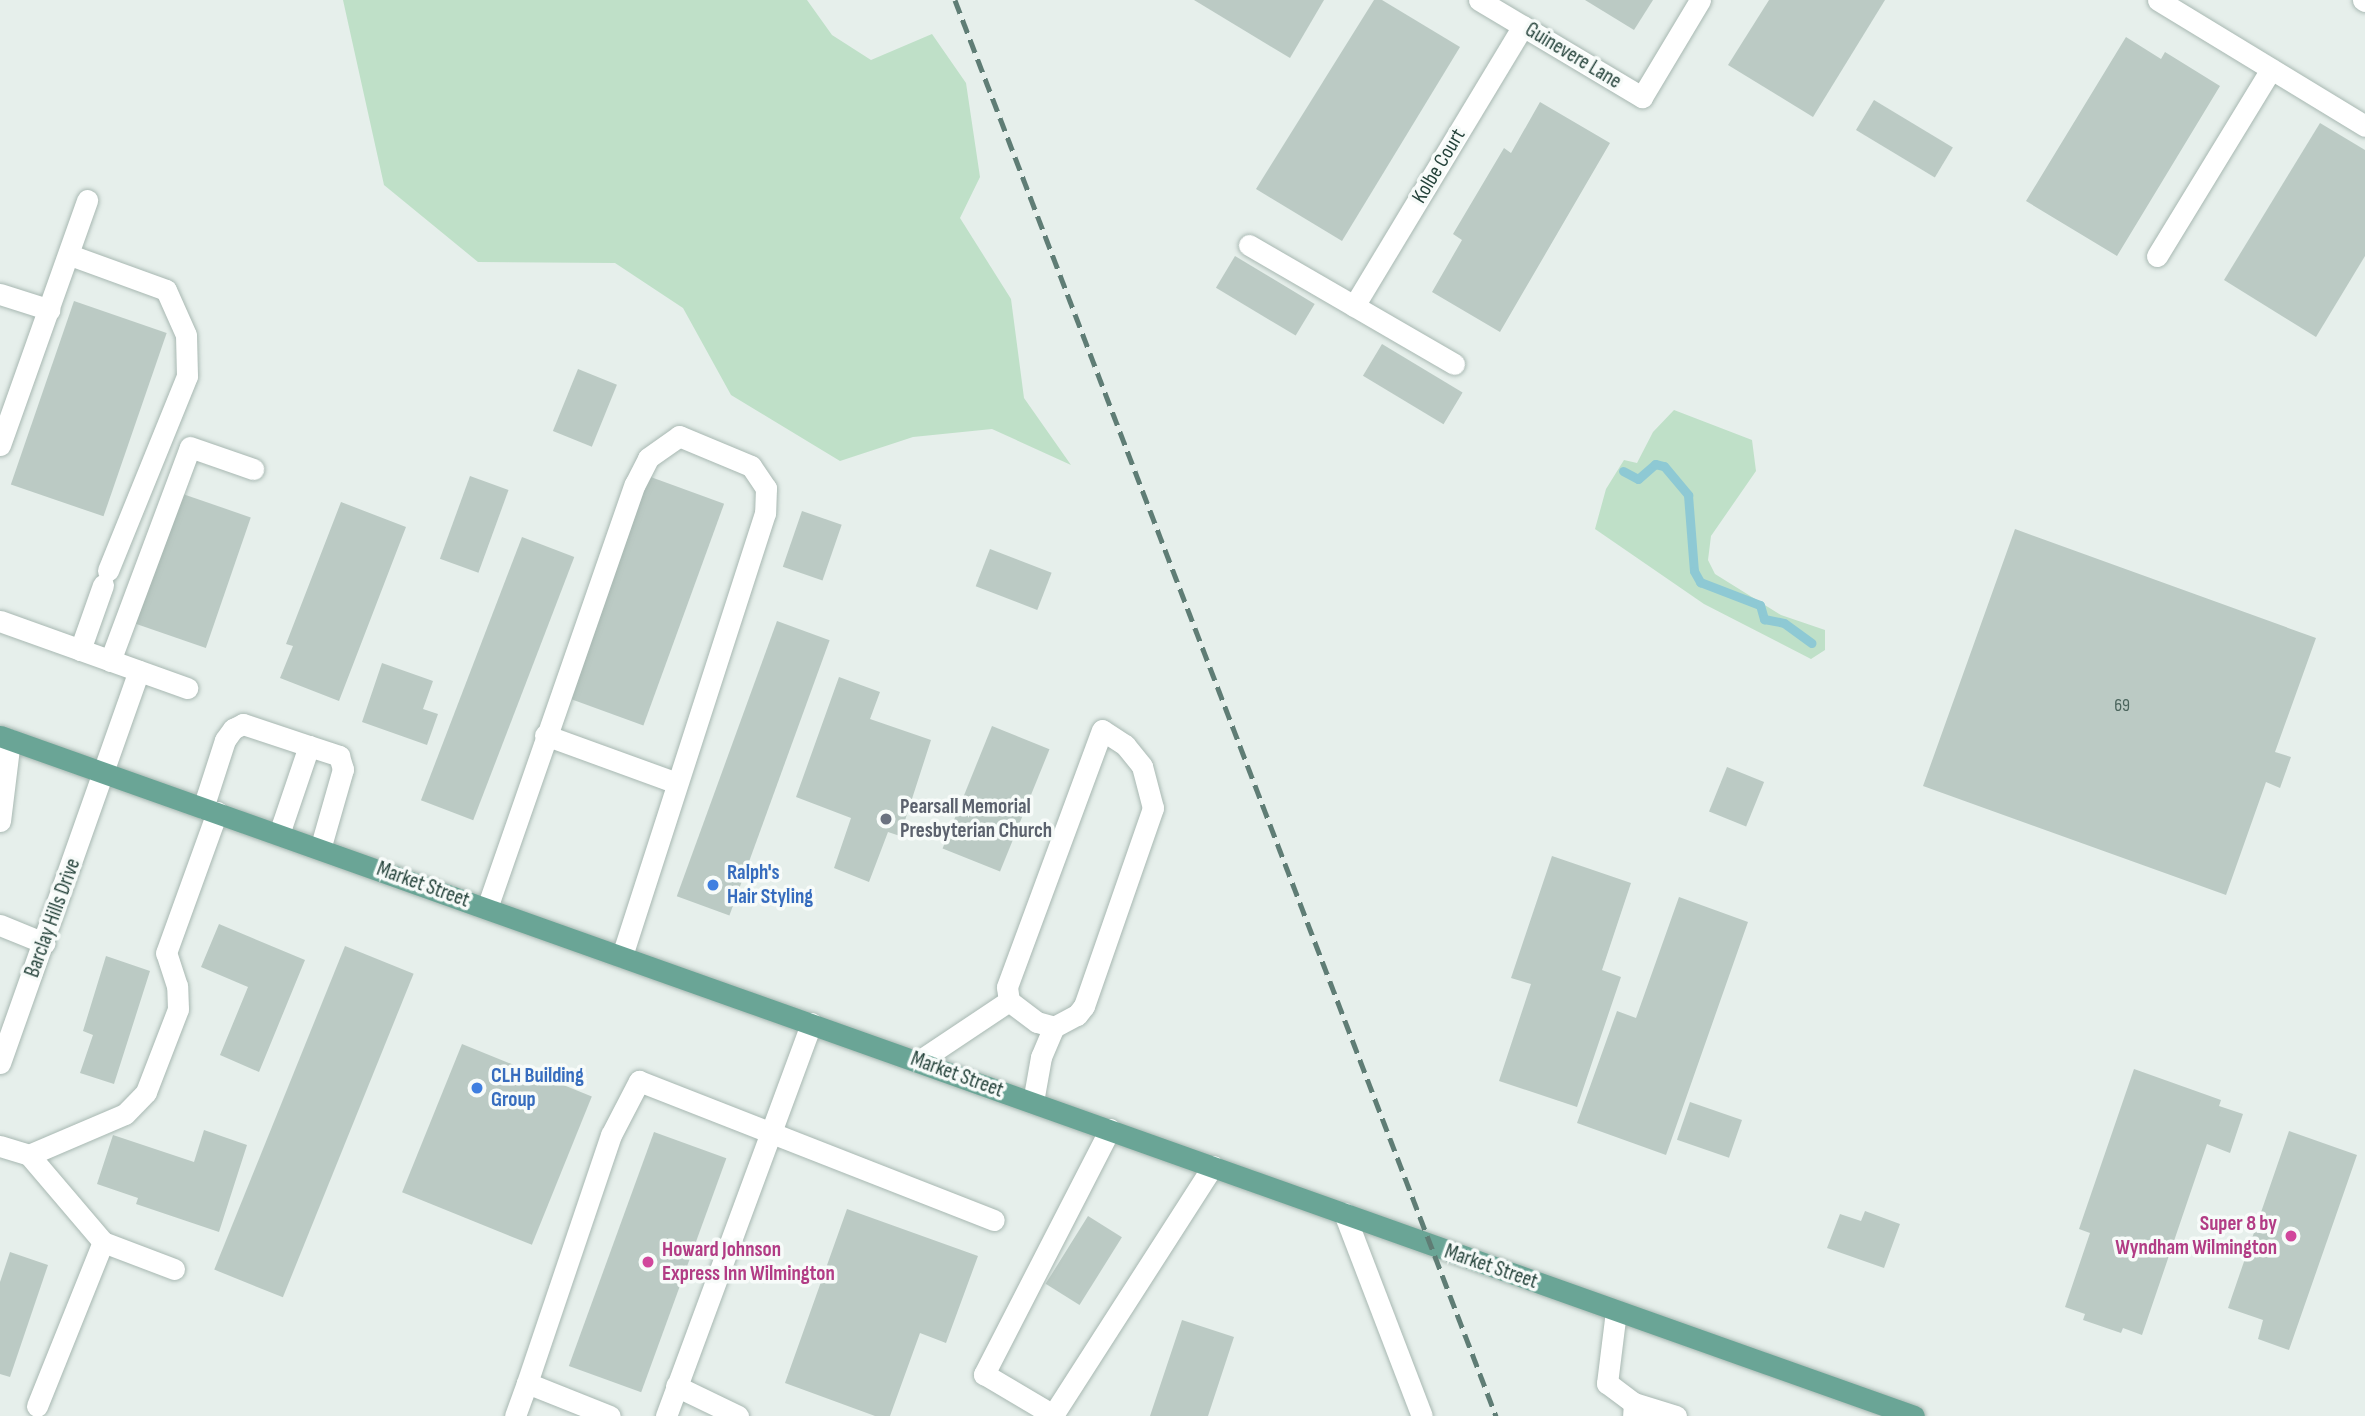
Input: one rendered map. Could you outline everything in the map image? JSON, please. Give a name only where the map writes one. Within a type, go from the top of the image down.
[{"type":"main road","name":"Market Street","points":[[5,738],[1110,1129],[1616,1311],[1879,1410],[1914,1416]]},
{"type":"street","name":"Guinevere Lane","points":[[1479,0],[1642,97],[1700,0]]},
{"type":"street","points":[[2158,0],[2365,126]]},
{"type":"street","name":"Kolbe Court","points":[[1354,306],[1523,26]]},
{"type":"street","points":[[2157,256],[2271,68]]},
{"type":"street","points":[[0,445],[70,256],[87,200]]},
{"type":"street","points":[[1249,245],[1454,364]]},
{"type":"street","points":[[70,256],[166,289],[186,335],[187,376],[80,650]]},
{"type":"street","points":[[0,293],[50,310]]},
{"type":"street","points":[[487,908],[635,484],[648,458],[679,436],[751,466],[766,488],[765,513],[622,956]]},
{"type":"street","points":[[162,437],[253,469]]},
{"type":"street","points":[[110,661],[190,447]]},
{"type":"street","points":[[0,621],[187,688]]},
{"type":"street","name":"Barclay Hills Drive","points":[[0,1063],[106,773],[139,671]]},
{"type":"street","points":[[29,1155],[125,1114],[146,1092],[178,1009],[177,986],[166,953],[210,810],[225,740],[233,729],[243,724],[339,757],[343,769],[320,849]]},
{"type":"street","points":[[1033,1102],[1041,1057],[1054,1027],[1077,1015],[1084,1006],[1153,807],[1142,766],[1125,745],[1102,730],[1007,987],[1009,1001],[1037,1022],[1054,1027]]},
{"type":"street","points":[[545,736],[677,783]]},
{"type":"street","points":[[1,813],[5,738]]},
{"type":"street","points":[[279,834],[310,746]]},
{"type":"street","points":[[0,925],[44,943]]},
{"type":"street","points":[[919,1061],[1009,1001]]},
{"type":"street","points":[[666,1416],[811,1023]]},
{"type":"street","points":[[514,1416],[611,1135],[639,1081],[994,1220]]},
{"type":"street","points":[[1110,1129],[984,1374],[1053,1415],[1213,1166]]},
{"type":"street","points":[[0,1146],[29,1155],[103,1242],[174,1269]]},
{"type":"street","points":[[1343,1213],[1422,1416]]},
{"type":"street","points":[[37,1406],[103,1242]]},
{"type":"street","points":[[1616,1311],[1608,1382],[1633,1409],[1676,1416]]},
{"type":"street","points":[[527,1383],[610,1416]]},
{"type":"street","points":[[676,1386],[738,1416]]},
{"type":"green space","points":[[343,0],[807,0],[832,35],[871,60],[932,34],[966,83],[980,177],[960,218],[1011,299],[1024,398],[1071,465],[992,429],[913,437],[840,461],[731,395],[683,308],[615,263],[478,262],[384,185]]},
{"type":"green space","points":[[1674,410],[1752,440],[1756,471],[1711,536],[1708,560],[1715,574],[1781,615],[1825,630],[1825,650],[1811,659],[1704,604],[1595,529],[1606,489],[1624,460],[1637,463],[1653,432]]},
{"type":"building","points":[[1194,0],[1324,0],[1290,58]]},
{"type":"building","points":[[1374,0],[1382,0],[1460,47],[1342,241],[1256,189]]},
{"type":"building","points":[[1585,0],[1653,0],[1634,30]]},
{"type":"building","points":[[1769,0],[1885,0],[1813,117],[1728,65]]},
{"type":"building","points":[[2126,37],[2161,59],[2165,52],[2220,86],[2117,256],[2026,201]]},
{"type":"building","points":[[1874,100],[1953,147],[1935,177],[1856,130]]},
{"type":"building","points":[[1540,102],[1610,143],[1500,332],[1432,292],[1462,240],[1453,234],[1504,148],[1511,153]]},
{"type":"building","points":[[2320,123],[2365,150],[2365,256],[2316,337],[2224,280]]},
{"type":"building","points":[[1235,256],[1315,304],[1296,336],[1216,288]]},
{"type":"building","points":[[74,301],[167,333],[104,516],[11,484]]},
{"type":"building","points":[[1382,344],[1463,392],[1444,424],[1363,376]]},
{"type":"building","points":[[578,369],[617,385],[592,447],[553,431]]},
{"type":"building","points":[[470,476],[509,490],[478,573],[440,559]]},
{"type":"building","points":[[648,476],[724,504],[643,725],[567,698]]},
{"type":"building","points":[[177,492],[251,517],[206,648],[132,622]]},
{"type":"building","points":[[341,502],[406,527],[339,701],[280,678],[293,646],[286,644]]},
{"type":"building","points":[[802,511],[842,525],[823,580],[783,567]]},
{"type":"building","points":[[2015,529],[2316,638],[2275,752],[2291,757],[2280,788],[2266,782],[2226,895],[1923,786]]},
{"type":"building","points":[[522,537],[574,557],[473,820],[421,800]]},
{"type":"building","points":[[990,549],[1052,573],[1037,610],[976,586]]},
{"type":"building","points":[[777,621],[830,640],[729,915],[677,896]]},
{"type":"building","points":[[382,663],[433,681],[423,709],[438,714],[427,745],[362,722]]},
{"type":"building","points":[[839,677],[880,692],[870,719],[931,740],[900,836],[888,832],[869,882],[834,868],[851,818],[796,797]]},
{"type":"building","points":[[992,726],[1049,749],[1000,872],[943,848]]},
{"type":"building","points":[[1727,767],[1764,782],[1746,826],[1709,812]]},
{"type":"building","points":[[1552,856],[1631,883],[1602,970],[1621,977],[1577,1107],[1499,1081],[1531,984],[1511,978]]},
{"type":"building","points":[[1679,897],[1748,922],[1666,1155],[1577,1123],[1617,1011],[1636,1018]]},
{"type":"building","points":[[219,924],[305,960],[259,1072],[220,1055],[248,987],[201,967]]},
{"type":"building","points":[[345,946],[414,974],[283,1297],[214,1270]]},
{"type":"building","points":[[106,956],[150,971],[114,1084],[80,1073],[93,1035],[83,1031]]},
{"type":"building","points":[[462,1044],[592,1096],[532,1245],[402,1192]]},
{"type":"building","points":[[2134,1069],[2221,1100],[2219,1106],[2243,1114],[2230,1153],[2207,1144],[2142,1335],[2123,1328],[2121,1333],[2083,1320],[2085,1314],[2065,1307],[2090,1233],[2079,1229]]},
{"type":"building","points":[[1690,1102],[1742,1120],[1729,1158],[1677,1140]]},
{"type":"building","points":[[204,1130],[247,1145],[219,1232],[136,1204],[138,1198],[97,1184],[113,1135],[194,1162]]},
{"type":"building","points":[[2289,1131],[2357,1155],[2289,1350],[2258,1339],[2263,1320],[2228,1308]]},
{"type":"building","name":"Howard Johnson Express Inn Wilmington","points":[[654,1132],[726,1158],[641,1392],[569,1366]]},
{"type":"building","points":[[847,1209],[978,1256],[946,1343],[920,1333],[890,1416],[875,1416],[785,1383]]},
{"type":"building","points":[[1865,1211],[1900,1224],[1884,1268],[1827,1248],[1840,1214],[1861,1221]]},
{"type":"building","points":[[1088,1216],[1122,1237],[1080,1305],[1046,1284]]},
{"type":"building","points":[[10,1252],[48,1265],[10,1377],[0,1374],[0,1282]]},
{"type":"building","points":[[1182,1320],[1234,1337],[1208,1416],[1150,1416]]},
{"type":"waterway","points":[[1623,471],[1638,479],[1655,464],[1664,466],[1688,495],[1694,571],[1700,582],[1760,605],[1764,619],[1784,623],[1812,643]]},
{"type":"railway","points":[[955,0],[1496,1416]]},
{"type":"place","name":"Pearsall Memorial Presbyterian Church","points":[[886,819]]},
{"type":"place","name":"Ralph's Hair Styling","points":[[713,885]]},
{"type":"place","name":"CLH Building Group","points":[[477,1088]]},
{"type":"place","name":"Super 8 by Wyndham Wilmington","points":[[2291,1236]]},
{"type":"place","name":"Howard Johnson Express Inn Wilmington","points":[[648,1262]]}]
